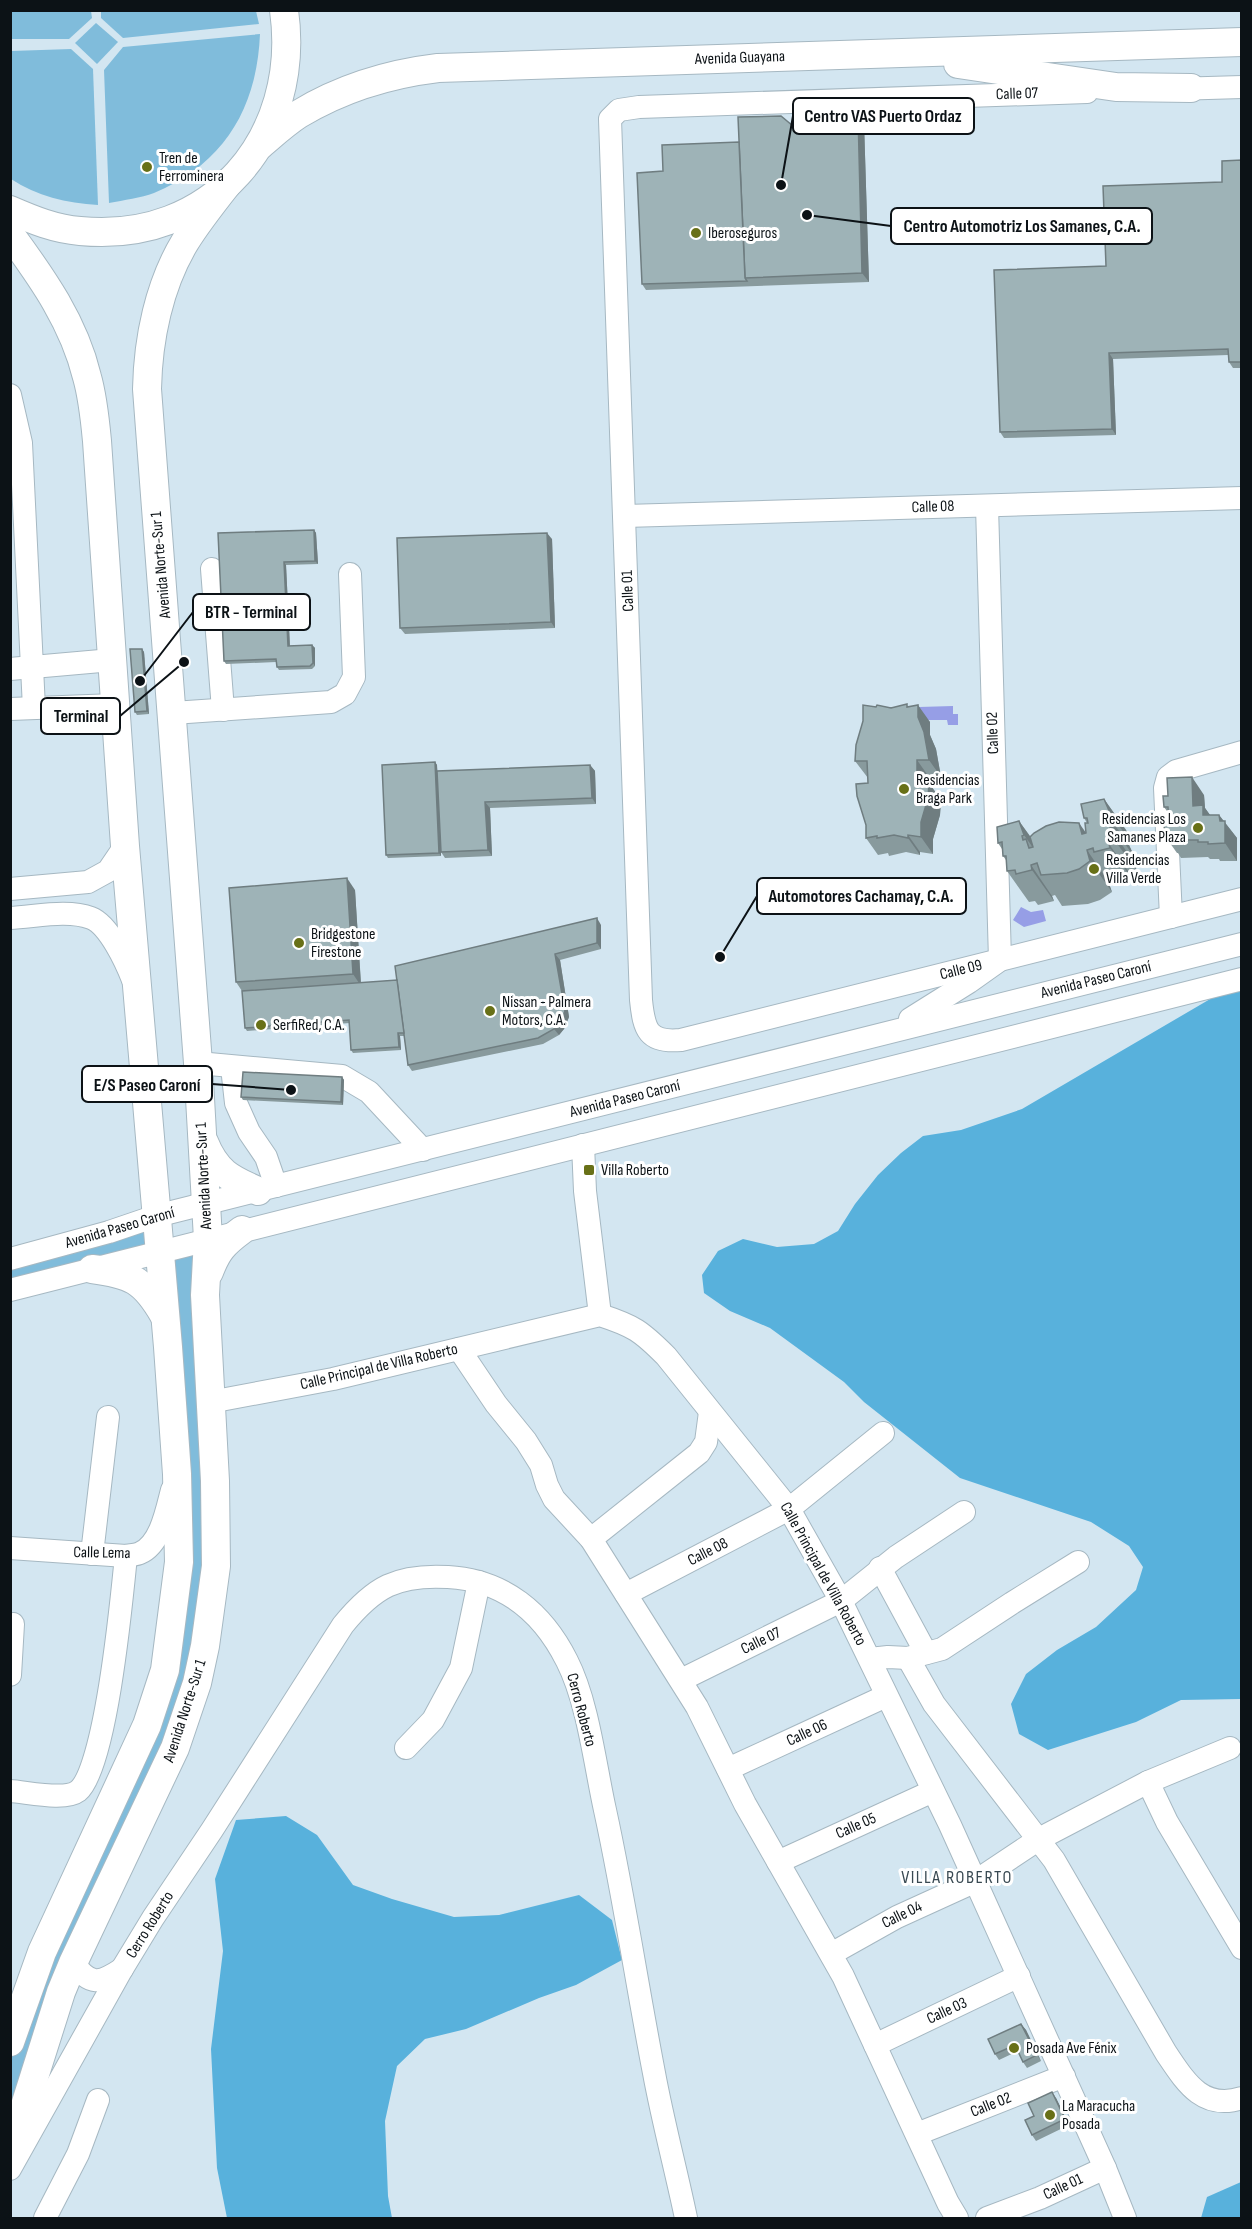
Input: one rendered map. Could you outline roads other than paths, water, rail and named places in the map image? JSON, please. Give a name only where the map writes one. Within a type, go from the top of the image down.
[{"type":"main road","points":[[10,210],[54,227],[101,233],[148,227],[170,220],[211,197],[245,165],[259,146],[270,125],[284,81],[287,46],[284,10]]},
{"type":"main road","name":"Avenida Guayana","points":[[259,146],[297,115],[325,100],[357,85],[409,71],[438,68],[1242,42]]},
{"type":"main road","points":[[843,55],[959,64],[1116,87],[1191,88]]},
{"type":"main road","name":"Avenida Norte-Sur 1","points":[[10,2153],[73,1963],[175,1748],[197,1683],[205,1646],[216,1566],[216,1493],[205,1295],[206,1204],[198,1063],[147,388],[148,364],[158,308],[170,274],[184,244],[229,182]]},
{"type":"main road","name":"Avenida Norte-Sur 1","points":[[10,234],[54,296],[79,347],[87,377],[97,441],[125,846],[166,1319],[177,1474],[179,1562],[170,1636],[159,1688],[135,1753],[42,1952],[10,2042]]},
{"type":"main road","points":[[202,1136],[210,1156],[219,1169],[231,1179],[267,1189]]},
{"type":"main road","points":[[205,1295],[208,1272],[216,1252],[242,1230]]},
{"type":"main road","points":[[92,1269],[113,1272],[137,1281],[152,1295],[166,1319]]},
{"type":"street","name":"Calle 07","points":[[614,114],[639,106],[1242,87]]},
{"type":"street","name":"Calle 01","points":[[614,114],[610,125],[626,516],[641,1000],[643,1021],[649,1032],[656,1039],[681,1040]]},
{"type":"street","points":[[10,395],[21,443],[21,668],[34,708]]},
{"type":"street","name":"Calle 08","points":[[626,516],[1242,498]]},
{"type":"street","name":"Calle 02","points":[[987,506],[999,960]]},
{"type":"street","points":[[212,569],[223,710]]},
{"type":"street","points":[[173,713],[331,702],[345,694],[354,677],[350,574]]},
{"type":"street","points":[[21,668],[112,660]]},
{"type":"street","points":[[10,709],[115,705]]},
{"type":"street","points":[[1172,917],[1165,788],[1168,777],[1176,771],[1242,752]]},
{"type":"street","points":[[10,889],[88,882],[108,871],[125,846]]},
{"type":"street","name":"Calle 09","points":[[681,1040],[1242,899]]},
{"type":"street","points":[[10,918],[74,914],[93,918],[105,929],[125,961],[138,992]]},
{"type":"street","name":"Avenida Paseo Caroní","points":[[10,1259],[109,1232],[156,1216],[1242,944]]},
{"type":"street","points":[[887,1032],[942,1000],[999,960]]},
{"type":"street","name":"Avenida Paseo Caroní","points":[[10,1290],[1242,979]]},
{"type":"street","points":[[198,1063],[342,1076],[369,1092],[423,1150]]},
{"type":"street","points":[[232,1067],[236,1103],[249,1132],[266,1157],[267,1189]]},
{"type":"street","points":[[583,1145],[585,1191],[600,1315]]},
{"type":"street","name":"Calle Principal de Villa Roberto","points":[[210,1402],[333,1379],[600,1315],[628,1324],[646,1335],[666,1356],[789,1509],[841,1601],[1020,1976],[1125,2218]]},
{"type":"street","points":[[459,1349],[496,1404],[542,1465],[547,1485],[554,1499],[591,1539],[697,1707],[745,1804],[831,1954],[957,2218]]},
{"type":"street","points":[[591,1539],[699,1453],[706,1442],[710,1412]]},
{"type":"street","points":[[92,1554],[108,1417]]},
{"type":"street","name":"Calle 08","points":[[626,1594],[789,1509],[883,1433]]},
{"type":"street","name":"Calle Lema","points":[[10,1548],[126,1556],[142,1553],[154,1540],[164,1517],[177,1474]]},
{"type":"street","name":"Calle 07","points":[[681,1680],[841,1601],[880,1568],[964,1512]]},
{"type":"street","points":[[10,1791],[69,1795],[79,1791],[88,1776],[99,1741],[113,1674],[126,1556]]},
{"type":"street","points":[[870,1659],[917,1656],[942,1650],[1078,1562]]},
{"type":"street","points":[[880,1568],[917,1656],[934,1704],[1039,1839],[1067,1881],[1166,2053],[1193,2089],[1212,2100],[1222,2102],[1242,2098]]},
{"type":"street","name":"Cerro Roberto","points":[[10,2169],[153,1918],[270,1742],[322,1657],[358,1607],[374,1592],[388,1585],[433,1576],[478,1582],[497,1588],[518,1599],[537,1617],[567,1660],[577,1682],[622,1890],[654,2074],[686,2218]]},
{"type":"street","points":[[406,1748],[433,1720],[461,1668],[478,1582]]},
{"type":"street","points":[[10,1675],[13,1624]]},
{"type":"street","name":"Calle 06","points":[[728,1769],[886,1696]]},
{"type":"street","name":"Calle 04","points":[[831,1954],[897,1917],[976,1881],[1039,1839],[1148,1782],[1230,1749]]},
{"type":"street","points":[[1148,1782],[1167,1822],[1242,1948]]},
{"type":"street","name":"Calle 05","points":[[778,1862],[933,1791]]},
{"type":"street","name":"Cerro Roberto","points":[[73,1963],[82,1974],[95,1981],[104,1980],[122,1969]]},
{"type":"street","name":"Calle 03","points":[[875,2045],[1020,1976]]},
{"type":"street","name":"Calle 02","points":[[917,2134],[1064,2076]]},
{"type":"street","points":[[45,2218],[78,2154],[98,2100]]},
{"type":"street","name":"Calle 01","points":[[987,2218],[1040,2198],[1105,2168]]},
{"type":"place","name":"Tren de Ferrominera","points":[[147,167]]},
{"type":"place","name":"Centro VAS Puerto Ordaz","points":[[781,185]]},
{"type":"place","name":"Centro Automotriz Los Samanes, C.A.","points":[[807,215]]},
{"type":"place","name":"Iberoseguros","points":[[696,233]]},
{"type":"place","name":"Terminal","points":[[184,662]]},
{"type":"place","name":"BTR - Terminal","points":[[140,681]]},
{"type":"place","name":"Residencias Braga Park","points":[[904,789]]},
{"type":"place","name":"Residencias Los Samanes Plaza","points":[[1198,828]]},
{"type":"place","name":"Residencias Villa Verde","points":[[1094,869]]},
{"type":"place","name":"Bridgestone Firestone","points":[[299,943]]},
{"type":"place","name":"Automotores Cachamay, C.A.","points":[[720,957]]},
{"type":"place","name":"Nissan - Palmera Motors, C.A.","points":[[490,1011]]},
{"type":"place","name":"SerfiRed, C.A.","points":[[261,1025]]},
{"type":"place","name":"E/S Paseo Caroní","points":[[291,1090]]},
{"type":"place","name":"Villa Roberto","points":[[589,1170]]},
{"type":"place","name":"Posada Ave Fénix","points":[[1014,2048]]},
{"type":"place","name":"La Maracucha Posada","points":[[1050,2115]]},
{"type":"district","name":"VILLA ROBERTO","points":[[957,1877]]}]
